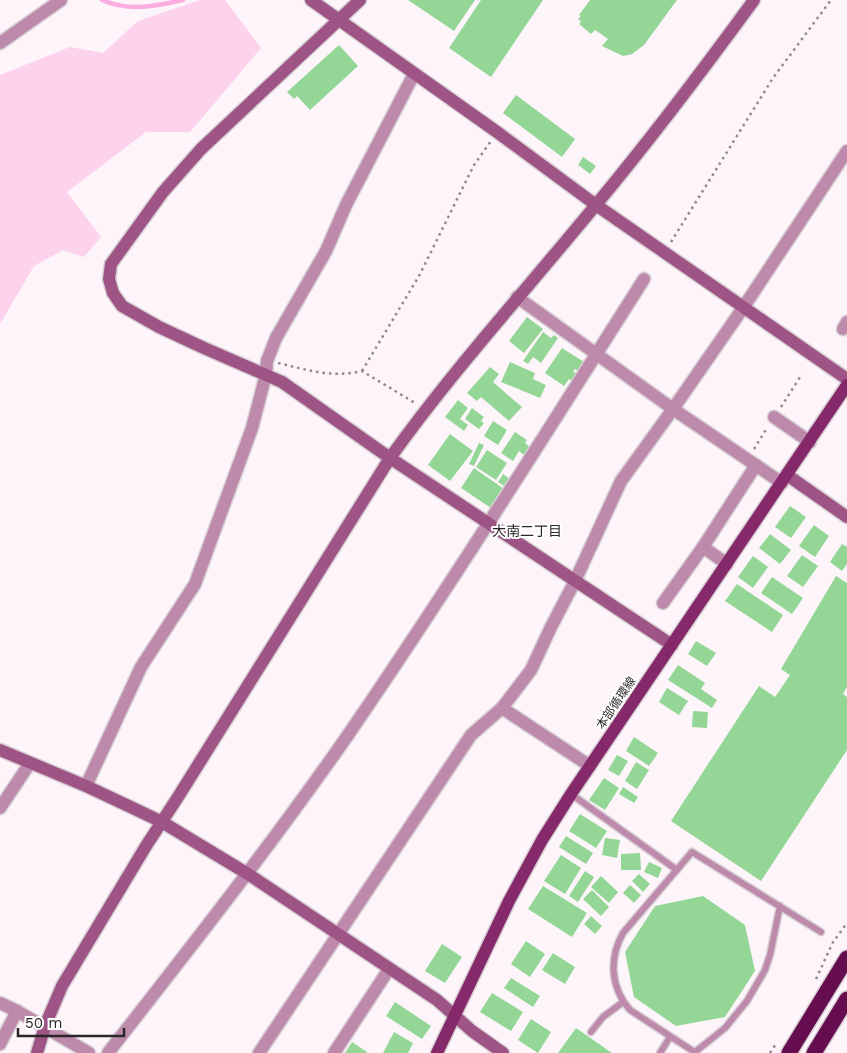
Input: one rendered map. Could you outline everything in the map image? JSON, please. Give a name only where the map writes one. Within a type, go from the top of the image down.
[{"type":"highway","points":[[789,1053],[847,958]]},
{"type":"highway","points":[[814,1053],[847,999]]},
{"type":"main road","name":"本部循環線","points":[[437,1053],[509,901],[542,840],[571,794],[847,385]]},
{"type":"street","points":[[311,0],[596,205],[847,379]]},
{"type":"street","points":[[360,0],[201,148],[163,192],[111,264],[109,279],[113,293],[122,306],[204,348],[282,382],[390,458],[672,645]]},
{"type":"street","points":[[37,1053],[45,1026],[62,986],[146,846],[390,458],[425,409],[596,205],[754,0]]},
{"type":"street","points":[[0,43],[58,1]]},
{"type":"street","points":[[86,786],[141,667],[195,584],[252,428],[266,374],[267,360],[276,338],[326,250],[346,205],[414,74]]},
{"type":"street","points":[[259,1053],[471,734],[502,708],[531,670],[621,481],[743,308],[847,151]]},
{"type":"street","points":[[108,1053],[248,874],[347,736],[488,523],[644,279]]},
{"type":"street","points":[[517,297],[673,409],[756,465],[784,479],[847,517]]},
{"type":"street","points":[[774,417],[810,442]]},
{"type":"street","points":[[663,603],[703,547],[756,465]]},
{"type":"street","points":[[703,547],[727,564]]},
{"type":"street","points":[[502,708],[590,766]]},
{"type":"street","points":[[0,750],[86,786],[162,822],[248,874],[437,1000],[454,1016],[503,1053]]},
{"type":"street","points":[[0,808],[30,763]]},
{"type":"street","points":[[334,1053],[389,969]]},
{"type":"street","points":[[0,1003],[45,1026],[89,1053]]},
{"type":"street","points":[[0,1044],[17,1011]]},
{"type":"lane","points":[[571,794],[677,870]]},
{"type":"lane","points":[[780,906],[766,970],[747,1001],[725,1028],[695,1053],[630,1010],[623,1002],[617,990],[614,976],[613,957],[617,944],[623,933],[692,852],[780,906],[821,932]]},
{"type":"lane","points":[[591,1032],[603,1018],[623,1002]]},
{"type":"lane","points":[[660,1053],[670,1037]]},
{"type":"path","points":[[670,244],[773,78],[831,0]]},
{"type":"path","points":[[362,371],[419,276],[474,165],[497,132]]},
{"type":"path","points":[[267,360],[323,374],[346,374],[362,371],[425,409]]},
{"type":"path","points":[[813,985],[834,942],[847,923]]},
{"type":"path","points":[[770,1053],[779,1041]]},
{"type":"shaded area","points":[[200,0],[225,0],[261,48],[190,132],[146,132],[67,192],[101,237],[84,257],[63,250],[34,266],[0,324],[0,75],[70,47],[103,53],[138,21]]},
{"type":"building","points":[[408,0],[475,0],[454,31]]},
{"type":"building","points":[[481,0],[543,0],[491,77],[449,48]]},
{"type":"building","points":[[590,0],[677,0],[644,45],[632,54],[623,56],[602,46],[608,39],[595,30],[591,34],[579,24],[581,22],[578,19],[581,16],[579,15]]},
{"type":"building","points":[[339,45],[358,66],[310,110],[297,96],[294,99],[287,92]]},
{"type":"building","points":[[516,95],[575,139],[562,157],[503,113]]},
{"type":"building","points":[[583,157],[596,166],[590,174],[578,165]]},
{"type":"building","points":[[527,317],[543,329],[524,353],[509,341]]},
{"type":"building","points":[[543,332],[551,338],[554,335],[558,338],[541,363],[533,357],[528,364],[523,361]]},
{"type":"building","points":[[562,348],[584,362],[578,371],[575,369],[573,371],[578,375],[574,382],[569,379],[564,386],[545,373]]},
{"type":"building","points":[[510,362],[535,373],[533,379],[546,385],[540,398],[501,382]]},
{"type":"building","points":[[490,367],[499,374],[493,382],[522,407],[509,421],[481,397],[477,401],[467,393]]},
{"type":"building","points":[[458,400],[468,408],[460,419],[468,425],[464,431],[445,417]]},
{"type":"building","points":[[472,408],[484,417],[481,421],[484,423],[479,429],[465,419]]},
{"type":"building","points":[[493,421],[507,430],[498,445],[484,436]]},
{"type":"building","points":[[515,432],[527,440],[525,443],[530,447],[524,455],[519,451],[513,461],[501,453]]},
{"type":"building","points":[[450,434],[473,451],[450,481],[428,465]]},
{"type":"building","points":[[479,443],[484,445],[474,466],[469,464]]},
{"type":"building","points":[[487,450],[507,463],[496,480],[476,467]]},
{"type":"building","points":[[474,468],[504,489],[491,508],[461,488]]},
{"type":"building","points":[[503,474],[511,480],[506,487],[498,482]]},
{"type":"building","points":[[790,506],[806,517],[791,538],[775,527]]},
{"type":"building","points":[[814,525],[829,536],[815,557],[799,546]]},
{"type":"building","points":[[770,534],[791,550],[780,564],[759,548]]},
{"type":"building","points":[[842,544],[847,547],[847,564],[842,571],[830,562]]},
{"type":"building","points":[[802,555],[818,566],[803,587],[787,576]]},
{"type":"building","points":[[753,556],[768,567],[753,588],[738,577]]},
{"type":"building","points":[[836,576],[847,583],[847,687],[843,694],[847,697],[847,750],[761,881],[671,821],[759,686],[775,697],[790,675],[781,669]]},
{"type":"building","points":[[772,577],[803,598],[792,614],[761,593]]},
{"type":"building","points":[[737,584],[783,615],[772,632],[725,601]]},
{"type":"building","points":[[696,641],[716,653],[707,666],[688,654]]},
{"type":"building","points":[[678,665],[705,683],[701,689],[717,700],[712,708],[668,680]]},
{"type":"building","points":[[667,688],[688,701],[679,715],[659,702]]},
{"type":"building","points":[[693,711],[708,712],[707,728],[692,727]]},
{"type":"building","points":[[634,737],[658,753],[649,766],[626,751]]},
{"type":"building","points":[[617,755],[628,761],[619,776],[608,770]]},
{"type":"building","points":[[636,762],[649,770],[637,789],[625,781]]},
{"type":"building","points":[[604,778],[619,788],[605,810],[589,800]]},
{"type":"building","points":[[623,787],[638,797],[634,803],[619,794]]},
{"type":"building","points":[[580,814],[607,831],[596,848],[569,831]]},
{"type":"building","points":[[566,836],[593,853],[586,864],[559,847]]},
{"type":"building","points":[[605,838],[620,840],[617,858],[602,855]]},
{"type":"building","points":[[640,853],[641,870],[621,870],[621,854]]},
{"type":"building","points":[[561,855],[581,868],[565,894],[544,881]]},
{"type":"building","points":[[649,862],[662,868],[658,878],[644,872]]},
{"type":"building","points":[[585,871],[594,877],[578,902],[569,896]]},
{"type":"building","points":[[639,874],[650,884],[643,892],[632,881]]},
{"type":"building","points":[[601,876],[618,892],[609,903],[591,887]]},
{"type":"building","points":[[630,885],[641,895],[634,903],[623,893]]},
{"type":"building","points":[[543,886],[587,913],[572,937],[528,909]]},
{"type":"building","points":[[592,890],[609,907],[601,916],[583,899]]},
{"type":"building","points":[[703,896],[745,925],[755,971],[725,1017],[676,1026],[634,997],[625,952],[655,906]]},
{"type":"building","points":[[591,916],[602,926],[595,934],[584,924]]},
{"type":"building","points":[[526,941],[545,954],[530,977],[511,964]]},
{"type":"building","points":[[442,944],[462,957],[445,983],[425,971]]},
{"type":"building","points":[[553,953],[575,967],[565,984],[542,970]]},
{"type":"building","points":[[511,978],[540,996],[533,1007],[504,988]]},
{"type":"building","points":[[492,993],[523,1012],[511,1031],[480,1012]]},
{"type":"building","points":[[395,1002],[431,1026],[422,1039],[386,1016]]},
{"type":"building","points":[[531,1019],[551,1032],[538,1053],[518,1040]]},
{"type":"building","points":[[576,1028],[612,1053],[558,1053]]},
{"type":"building","points":[[394,1032],[413,1043],[408,1053],[383,1053]]},
{"type":"building","points":[[352,1042],[367,1052],[367,1053],[345,1053]]},
{"type":"waterway","points":[[102,0],[112,4],[132,7],[153,6],[183,0]]},
{"type":"district","name":"大南二丁目","points":[[527,531]]}]
